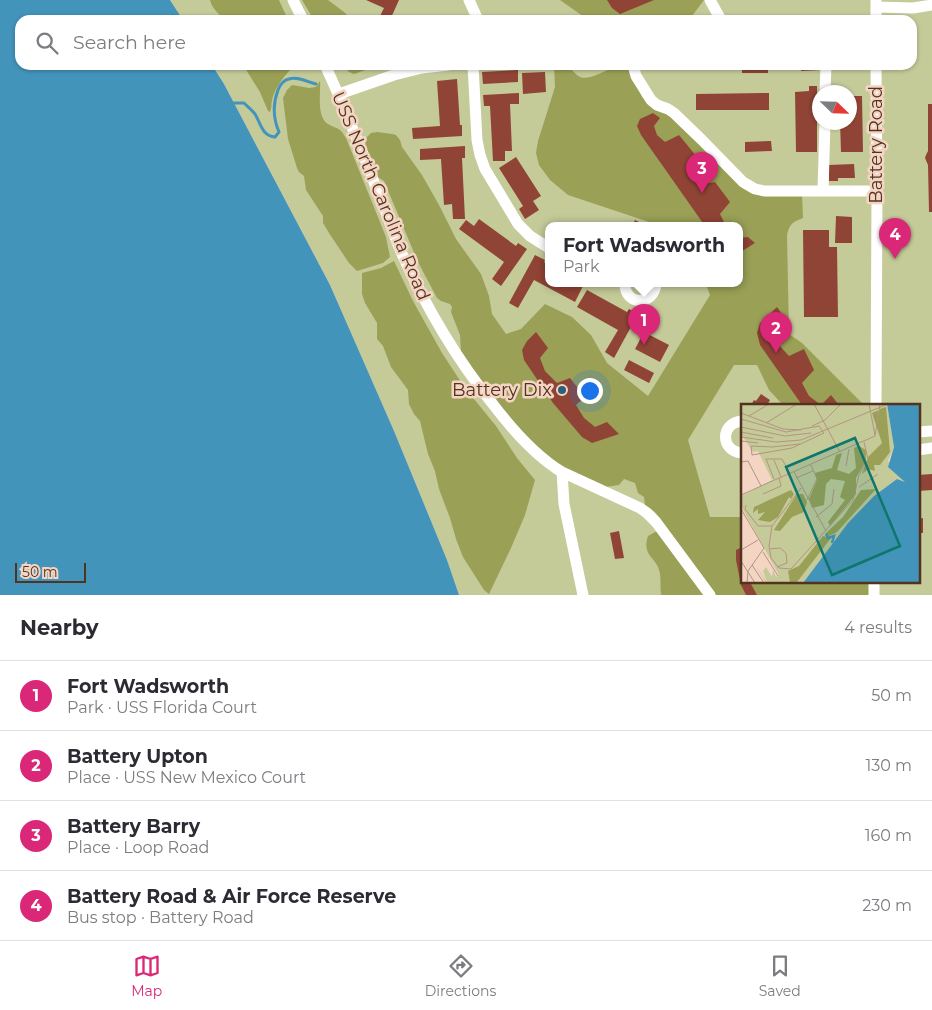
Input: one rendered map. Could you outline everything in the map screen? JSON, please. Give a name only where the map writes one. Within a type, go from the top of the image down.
[{"type":"street","points":[[293,0],[300,15]]},
{"type":"street","points":[[468,0],[476,15]]},
{"type":"street","points":[[710,0],[718,15]]},
{"type":"street","points":[[876,3],[913,8],[932,6]]},
{"type":"street","name":"USS North Carolina Road","points":[[327,70],[339,94],[402,254],[426,303],[466,368],[498,412],[550,464],[562,472],[648,513],[710,595]]},
{"type":"street","points":[[339,94],[414,70]]},
{"type":"street","points":[[473,70],[477,140],[485,169],[518,224],[530,236],[545,245]]},
{"type":"street","points":[[634,70],[651,100],[674,113],[743,182],[755,189],[764,191],[877,190]]},
{"type":"street","points":[[825,85],[826,70]]},
{"type":"street","name":"Battery Road","points":[[876,70],[876,404]]},
{"type":"street","points":[[823,190],[825,130]]},
{"type":"street","points":[[622,287],[633,299],[643,300],[652,296],[655,287]]},
{"type":"street","points":[[741,422],[732,424],[728,428],[726,442],[732,450],[741,453]]},
{"type":"street","points":[[562,472],[564,504],[583,595]]},
{"type":"street","points":[[874,582],[874,595]]},
{"type":"green space","points":[[170,0],[932,0],[932,595],[459,595],[447,560],[394,431],[330,285],[215,70],[917,70],[917,15],[180,15]]},
{"type":"green space","points":[[210,0],[279,0],[286,15],[220,15]]},
{"type":"green space","points":[[302,0],[328,0],[347,15],[311,15]]},
{"type":"green space","points":[[560,0],[704,0],[693,15],[581,15]]},
{"type":"green space","points":[[246,70],[290,70],[278,85],[270,112]]},
{"type":"green space","points":[[347,70],[366,70],[354,74]]},
{"type":"green space","points":[[554,70],[573,70],[577,75],[587,78],[607,70],[630,70],[642,97],[649,105],[677,121],[744,189],[751,193],[802,194],[803,218],[792,224],[787,235],[789,334],[802,343],[863,404],[782,404],[769,390],[757,365],[734,365],[688,440],[710,517],[741,517],[741,582],[869,582],[869,595],[716,595],[655,512],[645,505],[644,497],[638,493],[635,483],[624,479],[619,485],[605,487],[561,467],[534,445],[499,406],[461,352],[460,335],[451,312],[452,307],[450,304],[437,298],[418,262],[384,181],[376,176],[365,145],[367,137],[371,133],[392,134],[396,135],[400,140],[402,147],[422,175],[439,205],[456,239],[481,274],[489,296],[492,314],[506,334],[521,329],[545,304],[572,317],[591,335],[607,363],[648,396],[710,295],[707,287],[743,287],[743,222],[649,222],[568,195],[550,180],[539,165],[536,153],[555,87]]},
{"type":"green space","points":[[320,81],[320,110],[322,116],[328,124],[340,130],[346,138],[386,237],[390,257],[383,263],[357,271],[349,263],[323,223],[323,216],[306,190],[304,176],[297,168],[288,139],[283,98],[287,90],[292,85],[309,88],[316,87]]},
{"type":"green space","points":[[394,261],[413,301],[442,353],[465,388],[496,426],[517,458],[535,480],[525,515],[489,594],[484,590],[463,557],[439,489],[420,421],[409,404],[408,390],[391,367],[383,346],[377,339],[377,323],[362,294],[362,273],[381,268]]},
{"type":"green space","points":[[657,531],[704,595],[661,595],[659,568],[648,553],[646,543],[648,536]]},
{"type":"water","points":[[0,0],[170,0],[180,15],[15,15],[15,70],[215,70],[330,285],[394,431],[447,560],[459,595],[0,595]]},
{"type":"building","points":[[366,0],[399,0],[392,15],[380,15],[384,8]]},
{"type":"building","points":[[607,0],[654,0],[620,14],[612,8]]},
{"type":"building","points":[[518,70],[518,82],[483,84],[482,72]]},
{"type":"building","points":[[742,70],[768,70],[768,73],[742,73]]},
{"type":"building","points":[[545,72],[546,92],[523,94],[522,73]]},
{"type":"building","points":[[457,79],[462,136],[413,139],[412,128],[440,126],[437,81]]},
{"type":"building","points":[[809,86],[812,86],[812,130],[817,130],[817,152],[796,152],[795,92],[809,91]]},
{"type":"building","points":[[519,93],[519,104],[510,104],[512,151],[505,151],[505,161],[493,161],[490,106],[484,106],[483,95]]},
{"type":"building","points":[[769,93],[769,110],[696,110],[696,94]]},
{"type":"building","points":[[857,96],[862,96],[863,152],[841,152],[840,130],[857,130]]},
{"type":"building","points":[[928,104],[932,104],[932,212],[929,212],[928,165],[925,158],[928,151]]},
{"type":"building","points":[[653,113],[660,118],[654,126],[657,135],[665,142],[679,135],[697,157],[689,165],[693,177],[703,184],[715,182],[730,202],[720,214],[724,222],[702,222],[641,135],[637,126],[640,119]]},
{"type":"building","points":[[771,141],[772,151],[745,152],[745,142]]},
{"type":"building","points":[[465,146],[465,158],[462,158],[465,219],[453,219],[452,204],[444,205],[441,159],[420,160],[420,149]]},
{"type":"building","points":[[516,157],[541,196],[533,201],[539,210],[525,219],[519,209],[523,206],[499,168]]},
{"type":"building","points":[[854,164],[855,178],[838,178],[838,181],[829,181],[828,165]]},
{"type":"building","points":[[836,216],[852,217],[852,243],[835,243]]},
{"type":"building","points":[[479,219],[516,246],[518,243],[527,249],[501,286],[492,279],[504,262],[459,229],[466,220],[474,226]]},
{"type":"building","points":[[803,230],[829,230],[829,247],[837,247],[838,317],[804,317]]},
{"type":"building","points":[[748,237],[755,243],[743,250],[743,238]]},
{"type":"building","points":[[535,255],[545,260],[545,286],[534,280],[518,308],[509,303]]},
{"type":"building","points":[[547,287],[582,287],[575,302]]},
{"type":"building","points":[[587,290],[627,312],[629,309],[638,314],[614,358],[605,352],[618,330],[577,307]]},
{"type":"building","points":[[777,307],[787,321],[776,328],[778,344],[789,356],[804,349],[814,370],[802,383],[809,396],[820,404],[801,404],[760,345],[757,333],[760,323]]},
{"type":"building","name":"Battery Dix","points":[[536,332],[548,348],[540,358],[545,371],[557,383],[570,378],[585,397],[576,405],[584,418],[595,427],[607,422],[619,434],[592,443],[582,437],[553,403],[524,360],[522,350],[527,341]]},
{"type":"building","points":[[644,332],[669,345],[660,362],[635,349]]},
{"type":"building","points":[[629,360],[654,373],[649,383],[624,370]]},
{"type":"building","points":[[761,394],[770,400],[768,404],[752,404],[754,400],[756,401]]},
{"type":"building","points":[[831,395],[838,404],[822,404]]},
{"type":"building","points":[[932,474],[932,490],[920,491],[920,475]]},
{"type":"building","points":[[923,518],[923,533],[920,533],[920,519]]},
{"type":"building","points":[[619,531],[624,558],[615,559],[610,533]]},
{"type":"building","points":[[741,548],[741,582],[751,582],[757,595],[746,595],[741,585],[736,550]]},
{"type":"waterway","points":[[234,103],[244,103],[255,114],[262,129],[267,134],[275,137],[279,132],[275,116],[276,95],[281,85],[285,80],[292,78],[316,84]]},
{"type":"place","name":"Battery Barry","points":[[702,193]]},
{"type":"place","name":"Battery Road & Air Force Reserve","points":[[895,259]]},
{"type":"place","name":"Fort Wadsworth","points":[[644,345]]},
{"type":"place","name":"Battery Upton","points":[[776,353]]},
{"type":"place","name":"Battery Dix","points":[[562,390]]}]
